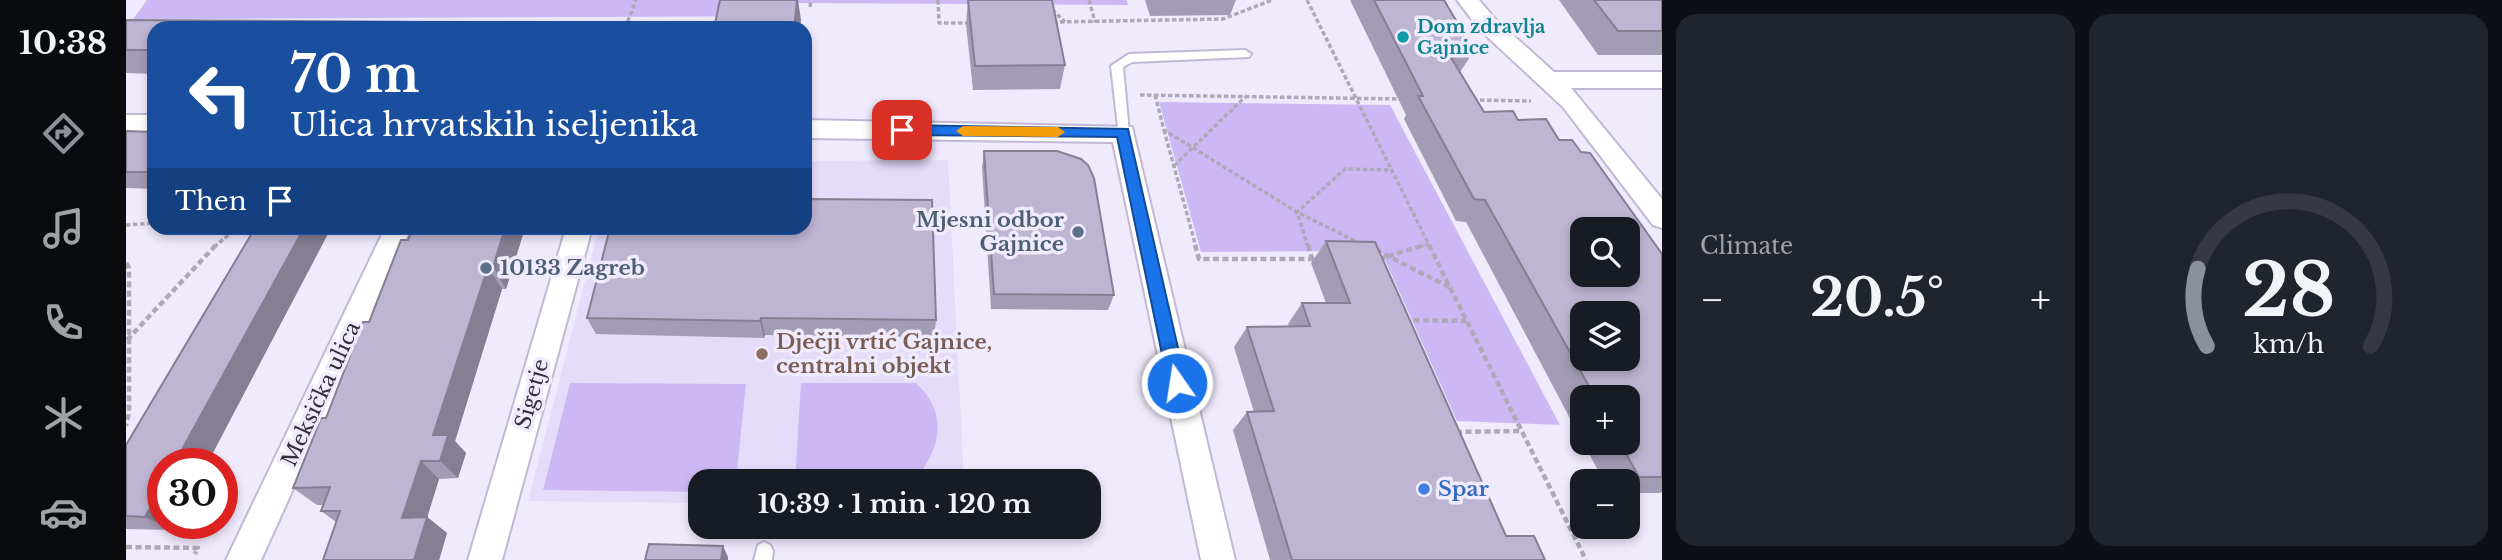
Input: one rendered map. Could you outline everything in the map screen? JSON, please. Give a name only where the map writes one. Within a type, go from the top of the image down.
[{"type":"street","points":[[1468,0],[1544,90],[1571,101],[1662,218]]},
{"type":"street","points":[[1544,90],[1662,80]]},
{"type":"street","points":[[126,124],[147,124]]},
{"type":"street","points":[[812,129],[1123,133],[1217,560]]},
{"type":"street","name":"Meksička ulica","points":[[243,560],[395,235]]},
{"type":"street","name":"Sigetje","points":[[485,560],[577,235]]},
{"type":"lane","points":[[1123,133],[1117,66],[1122,61],[1129,58],[1245,54]]},
{"type":"path","points":[[628,21],[636,0]]},
{"type":"path","points":[[810,7],[811,0]]},
{"type":"path","points":[[938,0],[939,23],[976,23]]},
{"type":"path","points":[[1042,0],[1065,22]]},
{"type":"path","points":[[1089,0],[1094,22]]},
{"type":"path","points":[[1052,22],[1223,19],[1272,0]]},
{"type":"path","points":[[1307,0],[1586,560]]},
{"type":"path","points":[[1461,100],[1544,90]]},
{"type":"path","points":[[1137,95],[1409,99]]},
{"type":"path","points":[[1155,95],[1199,259],[1326,259]]},
{"type":"path","points":[[1174,166],[1246,97]]},
{"type":"path","points":[[1164,130],[1297,212],[1450,288]]},
{"type":"path","points":[[1297,212],[1345,169],[1392,170]]},
{"type":"path","points":[[1297,212],[1312,259]]},
{"type":"path","points":[[126,226],[147,224]]},
{"type":"path","points":[[127,340],[204,255],[228,235]]},
{"type":"path","points":[[1367,259],[1391,258],[1429,244]]},
{"type":"path","points":[[126,263],[129,268],[129,413],[126,426]]},
{"type":"path","points":[[1396,320],[1466,321]]},
{"type":"path","points":[[1442,432],[1522,431]]},
{"type":"path","points":[[126,547],[198,548],[195,554]]},
{"type":"shaded area","points":[[147,0],[1127,0],[1128,5],[798,3],[798,16],[133,19]]},
{"type":"shaded area","points":[[1159,102],[1390,105],[1560,425],[1457,421],[1381,251],[1201,252]]},
{"type":"shaded area","name":"Dječji vrtić Gajnice, centralni objekt","points":[[948,160],[963,469],[688,469],[688,503],[528,501],[597,235],[812,235],[812,161]]},
{"type":"shaded area","points":[[570,383],[746,384],[737,469],[688,469],[688,492],[543,490]]},
{"type":"shaded area","points":[[801,383],[916,383],[933,407],[938,431],[923,469],[796,469]]},
{"type":"building","points":[[720,0],[797,0],[795,21],[716,21]]},
{"type":"building","points":[[968,0],[1052,0],[1065,65],[975,66]]},
{"type":"building","points":[[1374,0],[1444,0],[1474,51],[1447,51],[1484,112],[1513,111],[1518,120],[1546,119],[1559,140],[1572,140],[1581,152],[1590,153],[1636,217],[1570,217],[1570,287],[1640,287],[1640,223],[1662,254],[1662,477],[1640,477],[1640,469],[1635,469],[1627,455],[1640,455],[1640,385],[1588,385],[1580,371],[1640,371],[1640,301],[1570,301],[1570,352],[1485,200],[1474,199],[1418,96],[1423,96]]},
{"type":"building","points":[[1594,0],[1662,0],[1662,31],[1618,31]]},
{"type":"building","points":[[126,20],[278,21],[147,21],[147,50],[126,50]]},
{"type":"building","points":[[126,131],[147,132],[147,172],[126,172]]},
{"type":"building","points":[[984,151],[1057,151],[1081,159],[1088,165],[1094,178],[1114,295],[994,294]]},
{"type":"building","points":[[812,199],[932,200],[936,320],[587,318],[608,235],[812,235]]},
{"type":"building","points":[[251,235],[300,235],[183,448],[147,448],[147,513],[145,517],[126,516],[126,445]]},
{"type":"building","points":[[410,235],[503,235],[493,267],[488,267],[433,435],[448,435],[440,461],[421,461],[402,518],[427,517],[414,560],[323,560],[340,511],[321,511],[330,487],[293,488],[321,418],[326,418],[363,322],[369,322],[401,240],[408,240]]},
{"type":"building","points":[[1326,241],[1375,242],[1506,536],[1534,536],[1545,560],[1292,560],[1247,412],[1274,411],[1247,327],[1310,326],[1302,303],[1350,303]]},
{"type":"building","points":[[649,544],[723,546],[721,560],[645,560]]},
{"type":"slow traffic","points":[[963,131],[1058,132]]},
{"type":"place","name":"Dom zdravlja Gajnice","points":[[1403,37]]},
{"type":"place","name":"Mjesni odbor Gajnice","points":[[1078,232]]},
{"type":"place","name":"10133 Zagreb","points":[[486,268]]},
{"type":"place","name":"Dječji vrtić Gajnice, centralni objekt","points":[[762,354]]},
{"type":"place","name":"Spar","points":[[1424,489]]},
{"type":"route","points":[[902,130],[1123,133],[1177,383]]}]
